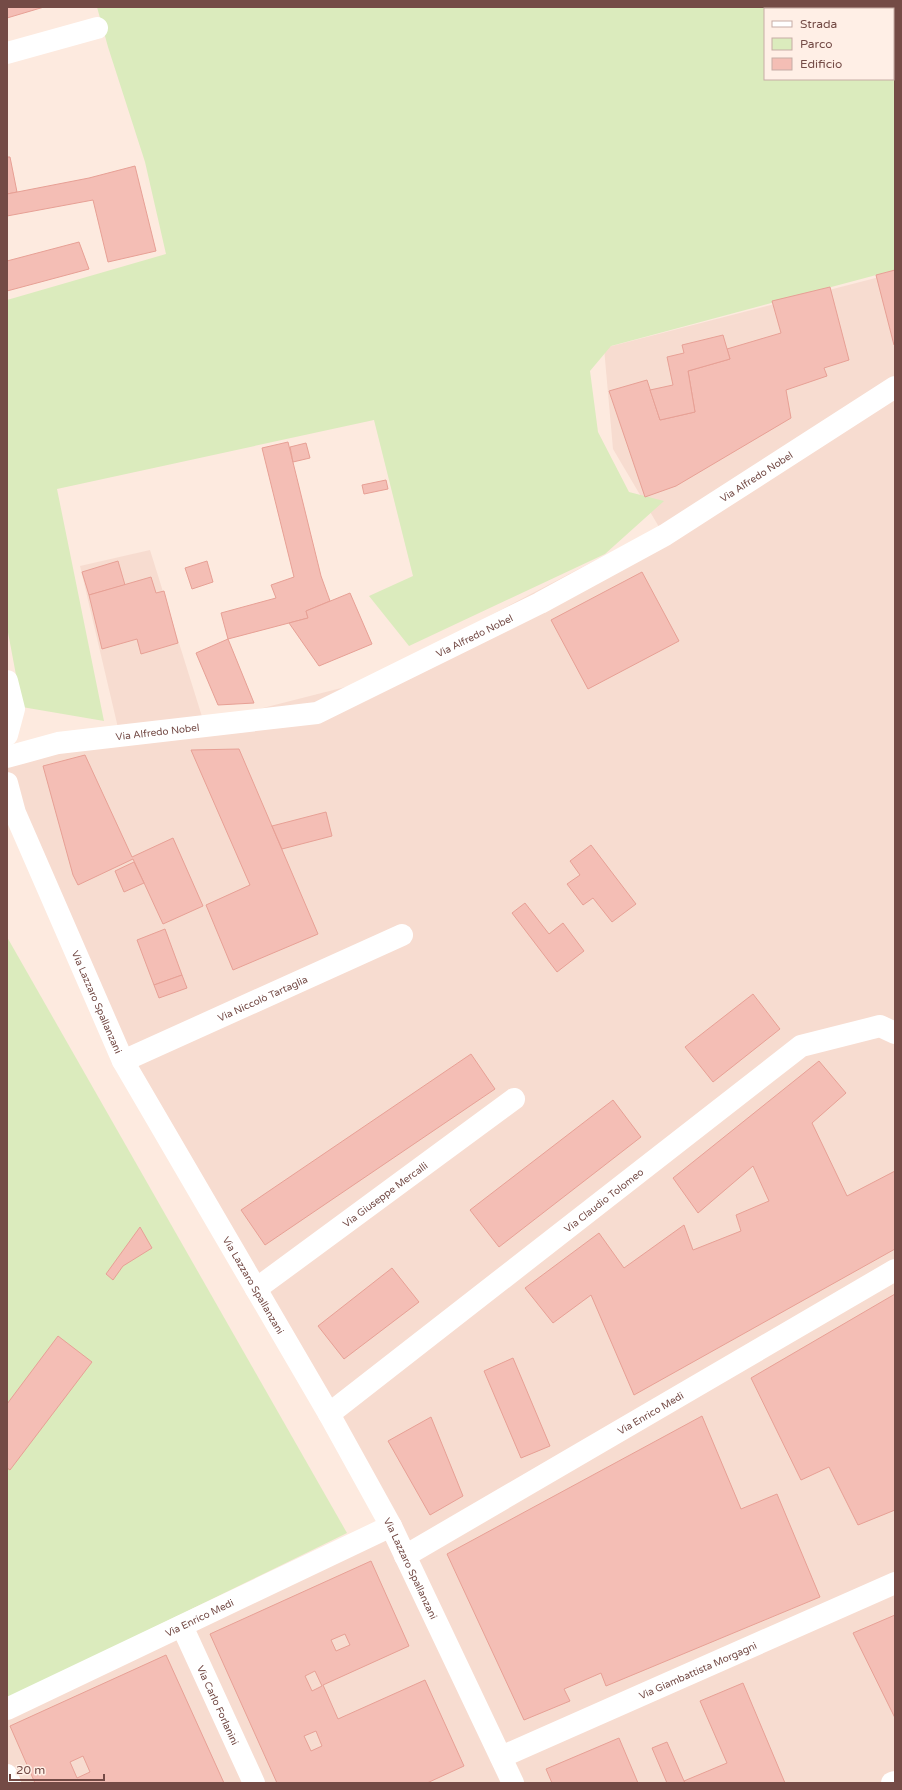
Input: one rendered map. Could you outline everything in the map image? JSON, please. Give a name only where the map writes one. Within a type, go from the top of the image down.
[{"type":"street","points":[[7,53],[97,28]]},
{"type":"street","name":"Via Alfredo Nobel","points":[[7,757],[58,743],[317,713],[540,603],[665,535],[895,387]]},
{"type":"street","points":[[7,681],[14,709],[7,735]]},
{"type":"street","name":"Via Lazzaro Spallanzani","points":[[7,783],[15,813],[124,1061],[329,1414],[391,1526],[504,1775]]},
{"type":"street","name":"Via Niccolò Tartaglia","points":[[124,1061],[402,935]]},
{"type":"street","name":"Via Claudio Tolomeo","points":[[329,1414],[801,1046],[880,1026],[895,1033]]},
{"type":"street","name":"Via Giuseppe Mercalli","points":[[256,1288],[514,1099]]},
{"type":"street","name":"Via Enrico Medi","points":[[405,1556],[895,1270]]},
{"type":"street","name":"Via Enrico Medi","points":[[7,1709],[391,1526]]},
{"type":"street","name":"Via Giambattista Morgagni","points":[[504,1775],[895,1583]]},
{"type":"street","name":"Via Carlo Forlanini","points":[[182,1626],[254,1783]]},
{"type":"street","points":[[7,1776],[10,1783]]},
{"type":"shaded area","points":[[895,273],[895,1783],[7,1783],[7,1715],[393,1529],[137,1074],[7,788],[7,749],[119,732],[80,566],[150,550],[204,723],[361,683],[659,527],[613,449],[604,348]]},
{"type":"green space","points":[[97,7],[895,7],[895,270],[611,346],[590,371],[598,432],[629,492],[664,501],[605,554],[409,646],[369,596],[413,576],[374,420],[57,489],[104,721],[22,707],[7,627],[7,300],[166,254],[145,162],[108,47]]},
{"type":"green space","points":[[7,937],[347,1533],[7,1699]]},
{"type":"building","points":[[7,7],[44,7],[7,18]]},
{"type":"building","points":[[7,157],[10,157],[17,192],[7,194]]},
{"type":"building","points":[[135,166],[156,251],[108,262],[93,200],[7,216],[7,194],[89,178]]},
{"type":"building","points":[[79,242],[89,269],[7,291],[7,261]]},
{"type":"building","points":[[895,270],[895,344],[894,345],[876,275]]},
{"type":"building","points":[[830,287],[849,360],[824,368],[827,376],[786,390],[791,418],[676,486],[645,497],[609,391],[647,380],[660,420],[695,412],[688,371],[730,359],[727,349],[781,333],[772,301]]},
{"type":"building","points":[[723,335],[730,359],[688,371],[695,412],[660,420],[650,390],[673,385],[667,357],[684,353],[682,345]]},
{"type":"building","points":[[288,442],[321,576],[330,601],[306,611],[308,618],[228,639],[221,613],[276,598],[271,585],[294,577],[262,448]]},
{"type":"building","points":[[306,443],[310,458],[293,462],[290,447]]},
{"type":"building","points":[[386,480],[388,489],[364,494],[362,485]]},
{"type":"building","points":[[118,561],[125,585],[89,595],[82,572]]},
{"type":"building","points":[[207,561],[213,582],[192,589],[185,568]]},
{"type":"building","points":[[642,572],[679,641],[588,689],[551,620]]},
{"type":"building","points":[[151,577],[156,593],[164,591],[178,643],[141,654],[137,639],[102,649],[89,595]]},
{"type":"building","points":[[350,593],[372,644],[319,666],[289,623],[308,618],[306,611]]},
{"type":"building","points":[[228,639],[254,703],[218,705],[196,653]]},
{"type":"building","points":[[239,749],[318,934],[233,970],[206,905],[250,885],[191,750]]},
{"type":"building","points":[[85,755],[132,857],[173,838],[203,906],[163,924],[133,859],[78,885],[73,875],[43,766]]},
{"type":"building","points":[[326,812],[332,836],[282,849],[272,826]]},
{"type":"building","points":[[591,845],[636,904],[612,922],[593,898],[583,905],[567,884],[580,875],[570,861]]},
{"type":"building","points":[[134,862],[144,883],[124,892],[115,871]]},
{"type":"building","points":[[525,903],[549,934],[563,923],[584,951],[557,972],[512,913]]},
{"type":"building","points":[[165,929],[182,975],[154,985],[137,940]]},
{"type":"building","points":[[182,975],[187,988],[159,998],[154,985]]},
{"type":"building","points":[[753,994],[780,1029],[713,1082],[685,1047]]},
{"type":"building","points":[[471,1054],[495,1089],[265,1245],[241,1210]]},
{"type":"building","points":[[819,1061],[846,1093],[812,1123],[847,1196],[895,1171],[895,1249],[634,1395],[591,1295],[553,1323],[525,1288],[599,1233],[624,1268],[684,1225],[693,1250],[741,1231],[736,1215],[769,1201],[753,1166],[698,1213],[673,1178]]},
{"type":"building","points":[[613,1100],[641,1137],[499,1247],[470,1210]]},
{"type":"building","points":[[140,1227],[152,1248],[123,1266],[113,1280],[106,1274]]},
{"type":"building","points":[[392,1268],[419,1302],[344,1359],[318,1326]]},
{"type":"building","points":[[895,1294],[895,1510],[858,1525],[829,1467],[801,1480],[751,1378]]},
{"type":"building","points":[[58,1336],[92,1362],[10,1470],[7,1468],[7,1404]]},
{"type":"building","points":[[513,1358],[550,1446],[521,1458],[484,1371]]},
{"type":"building","points":[[702,1416],[741,1509],[777,1494],[820,1597],[606,1686],[601,1673],[564,1689],[570,1701],[524,1720],[447,1554]]},
{"type":"building","points":[[431,1417],[463,1496],[430,1515],[388,1441]]},
{"type":"building","points":[[371,1561],[409,1646],[323,1685],[338,1719],[425,1680],[464,1766],[427,1783],[277,1783],[210,1634]],"holes":[[[345,1634],[350,1645],[336,1651],[331,1640]],[[315,1671],[322,1686],[312,1691],[305,1676]],[[316,1731],[322,1746],[311,1751],[304,1736]]]},
{"type":"building","points":[[895,1615],[895,1718],[853,1633]]},
{"type":"building","points":[[166,1655],[224,1783],[35,1783],[10,1726]],"holes":[[[83,1756],[90,1772],[77,1778],[70,1762]]]},
{"type":"building","points":[[743,1683],[785,1783],[685,1783],[684,1781],[727,1763],[700,1701]]},
{"type":"building","points":[[619,1738],[638,1783],[552,1783],[546,1769]]},
{"type":"building","points":[[667,1742],[685,1783],[667,1783],[652,1748]]}]
